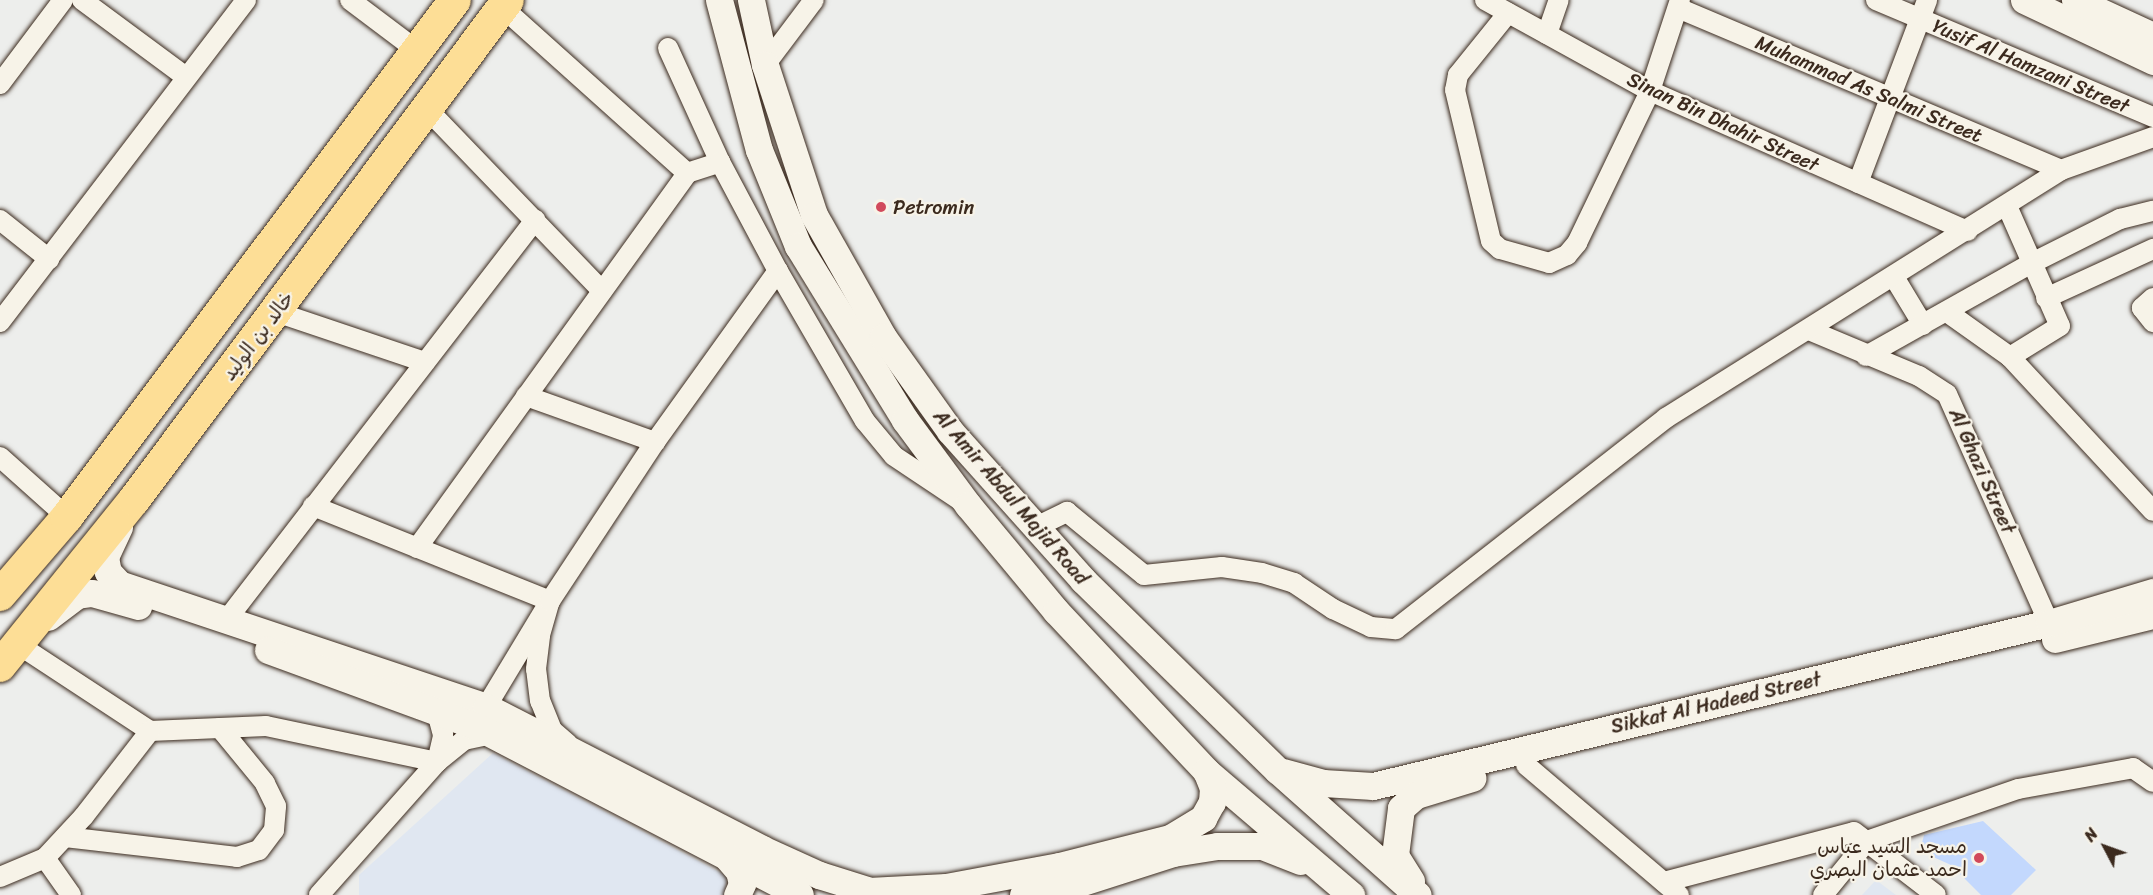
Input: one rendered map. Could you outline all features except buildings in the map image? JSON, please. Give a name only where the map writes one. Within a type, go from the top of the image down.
[{"type":"main road","points":[[0,595],[67,517],[419,52],[455,0]]},
{"type":"main road","name":"Al Amir Abdul Majid Road","points":[[719,0],[759,150],[798,246],[905,420],[968,505],[1056,611],[1206,771],[1351,895]]},
{"type":"main road","name":"Al Amir Abdul Majid Road","points":[[751,0],[765,65],[814,215],[883,337],[950,431],[1034,528],[1277,770],[1418,895]]},
{"type":"main road","points":[[2024,0],[2153,61]]},
{"type":"main road","points":[[2075,0],[2151,29]]},
{"type":"main road","name":"خالد بن الوليد","points":[[10,656],[134,500],[428,110],[505,4]]},
{"type":"main road","points":[[134,500],[105,557],[108,572],[119,584],[228,618],[486,707],[762,849],[819,875],[867,890]]},
{"type":"main road","name":"Sikkat Al Hadeed Street","points":[[1277,770],[1323,783],[1373,786],[2049,623],[2153,592]]},
{"type":"main road","points":[[10,656],[58,607],[92,593],[437,712],[492,734],[722,852],[800,895],[946,887],[1059,866],[1170,838],[1203,818],[1212,802],[1213,788],[1206,771]]},
{"type":"main road","name":"Sikkat Al Hadeed Street","points":[[1418,895],[1395,855],[1401,808],[1416,795],[1526,765],[2153,615]]},
{"type":"main road","points":[[1023,895],[1080,889],[1173,853],[1217,846],[1262,846],[1330,877]]},
{"type":"main road","points":[[722,852],[739,871],[742,884],[736,895]]},
{"type":"street","points":[[0,84],[63,0]]},
{"type":"street","points":[[82,0],[186,77]]},
{"type":"street","points":[[0,322],[246,0]]},
{"type":"street","points":[[350,0],[419,52]]},
{"type":"street","points":[[765,65],[814,0]]},
{"type":"street","name":"Sinan Bin Dhahir Street","points":[[1485,0],[1650,92],[1968,231]]},
{"type":"street","points":[[1547,34],[1559,0]]},
{"type":"street","name":"Yusif Al Hamzani Street","points":[[1876,0],[2153,117]]},
{"type":"street","points":[[1858,183],[1927,0]]},
{"type":"street","points":[[505,4],[687,173]]},
{"type":"street","points":[[1508,13],[1458,75],[1455,90],[1491,241],[1500,249],[1549,263],[1567,255],[1577,243],[1650,92],[1679,4]]},
{"type":"street","name":"Muhammad As Salmi Street","points":[[1679,4],[2061,170]]},
{"type":"street","points":[[668,48],[720,162],[778,271],[865,421],[894,456],[968,505]]},
{"type":"street","points":[[428,110],[602,291]]},
{"type":"street","points":[[1034,528],[1067,512],[1144,575],[1222,567],[1262,573],[1294,583],[1333,609],[1371,627],[1396,629],[1666,418],[1968,231],[2061,170],[2153,137]]},
{"type":"street","points":[[417,548],[687,173],[720,162]]},
{"type":"street","points":[[2007,206],[2030,264],[2060,326],[2010,357]]},
{"type":"street","points":[[1866,356],[2030,264],[2120,219],[2153,211]]},
{"type":"street","points":[[0,220],[49,259]]},
{"type":"street","points":[[228,618],[535,220]]},
{"type":"street","points":[[2046,298],[2153,249]]},
{"type":"street","points":[[486,707],[550,601],[655,442],[778,271]]},
{"type":"street","points":[[1894,277],[1923,325]]},
{"type":"street","points":[[2153,298],[2142,308],[2153,322]]},
{"type":"street","points":[[276,312],[425,362]]},
{"type":"street","points":[[1947,312],[2010,357],[2153,511]]},
{"type":"street","name":"Al Ghazi Street","points":[[1809,330],[1866,356],[1919,376],[1947,394],[2049,623]]},
{"type":"street","points":[[526,396],[655,442]]},
{"type":"street","points":[[0,457],[67,517]]},
{"type":"street","points":[[313,506],[550,601]]},
{"type":"street","points":[[550,601],[540,634],[536,669],[540,701],[552,730],[578,754]]},
{"type":"street","points":[[10,656],[150,731],[266,726],[437,762]]},
{"type":"street","points":[[437,712],[443,735],[437,762]]},
{"type":"street","points":[[65,837],[237,857],[259,850],[273,830],[276,806],[265,783],[220,728]]},
{"type":"street","points":[[0,877],[45,858],[65,837],[150,731]]},
{"type":"street","points":[[319,895],[437,762],[464,740],[492,734]]},
{"type":"street","points":[[1526,765],[1679,895]]},
{"type":"street","points":[[1823,895],[1867,842],[2018,789],[2133,768],[2153,782]]},
{"type":"street","points":[[1664,882],[1854,832],[1936,895]]},
{"type":"street","points":[[45,858],[71,895]]},
{"type":"shaded area","points":[[493,753],[727,876],[724,895],[359,895],[359,875]]},
{"type":"shaded area","points":[[1876,880],[1896,895],[1862,895]]},
{"type":"place","name":"Petromin","points":[[881,207]]},
{"type":"place","name":"مسجد السيد عباس احمد عثمان البصري","points":[[1979,858]]}]
